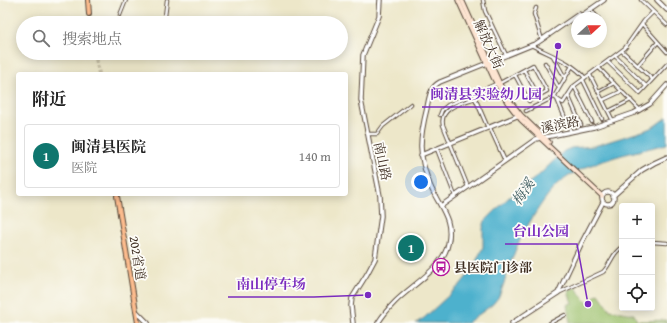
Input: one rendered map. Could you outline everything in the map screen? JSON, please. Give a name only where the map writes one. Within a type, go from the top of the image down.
[{"type":"main road","points":[[88,0],[90,14]]},
{"type":"main road","name":"解放大街","points":[[458,0],[507,102],[517,116],[542,137]]},
{"type":"main road","name":"解放大街","points":[[462,0],[488,62]]},
{"type":"main road","name":"解放大街","points":[[498,83],[513,106],[542,137],[602,195]]},
{"type":"main road","name":"202省道","points":[[117,196],[138,323]]},
{"type":"street","points":[[120,15],[126,0]]},
{"type":"street","points":[[164,16],[167,0]]},
{"type":"street","name":"南山路","points":[[354,323],[351,306],[352,298],[375,259],[381,216],[380,196],[361,102],[362,58],[379,16],[380,0]]},
{"type":"street","points":[[483,0],[484,8],[506,55]]},
{"type":"street","points":[[378,323],[391,306],[434,268],[445,254],[449,240],[450,229],[447,217],[429,183],[421,155],[421,133],[433,88],[437,84],[542,40],[579,14],[580,16],[603,0]]},
{"type":"street","points":[[641,0],[667,25]]},
{"type":"street","points":[[657,0],[667,10]]},
{"type":"street","points":[[536,8],[534,14],[542,40]]},
{"type":"street","points":[[590,9],[593,12]]},
{"type":"street","points":[[556,98],[563,103],[574,86],[622,51],[653,12]]},
{"type":"street","points":[[642,24],[667,52]]},
{"type":"street","points":[[477,33],[492,27]]},
{"type":"street","points":[[638,65],[658,42]]},
{"type":"street","points":[[531,45],[572,66],[581,73],[602,119]]},
{"type":"street","points":[[622,51],[652,79]]},
{"type":"street","points":[[553,56],[565,78]]},
{"type":"street","points":[[615,56],[646,86]]},
{"type":"street","points":[[608,62],[640,93],[667,64]]},
{"type":"street","points":[[545,63],[559,89]]},
{"type":"street","points":[[440,115],[442,110],[448,105],[515,75],[533,65],[547,90],[529,101],[515,75]]},
{"type":"street","points":[[571,132],[556,98],[559,89],[572,66]]},
{"type":"street","points":[[599,68],[640,110]]},
{"type":"street","points":[[524,70],[538,96]]},
{"type":"street","points":[[590,74],[614,121]]},
{"type":"street","points":[[599,91],[614,83]]},
{"type":"street","name":"溪滨路","points":[[441,206],[536,139],[585,130],[614,121],[640,110],[652,101],[667,84]]},
{"type":"street","points":[[574,86],[592,122]]},
{"type":"street","points":[[603,100],[622,91]]},
{"type":"street","points":[[567,95],[581,125]]},
{"type":"street","points":[[468,187],[442,120],[446,112],[452,107],[475,98],[505,161]]},
{"type":"street","points":[[526,111],[556,98]]},
{"type":"street","points":[[609,111],[631,100]]},
{"type":"street","points":[[367,134],[377,134],[382,126],[411,104]]},
{"type":"street","points":[[421,155],[517,116]]},
{"type":"street","points":[[437,149],[455,196]]},
{"type":"street","points":[[603,202],[607,204],[611,203],[614,200],[614,196],[642,170],[667,158]]},
{"type":"street","points":[[558,293],[603,202],[602,195],[609,192],[614,196]]},
{"type":"street","points":[[655,242],[667,243]]},
{"type":"street","points":[[512,323],[558,293],[602,272],[607,267],[616,251],[619,250]]},
{"type":"street","points":[[136,311],[148,323]]},
{"type":"street","points":[[550,323],[565,315]]},
{"type":"green space","points":[[576,287],[581,296],[588,303],[599,294],[610,310],[634,314],[637,321],[667,320],[667,323],[570,323],[567,305],[572,303],[568,291]]},
{"type":"water","name":"梅溪","points":[[667,117],[667,144],[594,164],[568,177],[552,190],[537,210],[521,238],[498,298],[492,305],[467,323],[416,323],[424,318],[460,285],[472,270],[483,247],[483,228],[485,221],[509,197],[538,176],[564,151],[571,148],[594,146],[643,131],[653,127]]},
{"type":"tunnel","points":[[96,60],[99,72]]},
{"type":"place","name":"闽清县实验幼儿园","points":[[558,46]]},
{"type":"place","name":"闽清县医院","points":[[411,248]]},
{"type":"place","name":"县医院门诊部","points":[[441,267]]},
{"type":"place","name":"南山停车场","points":[[368,295]]},
{"type":"place","name":"台山公园","points":[[588,304]]}]
